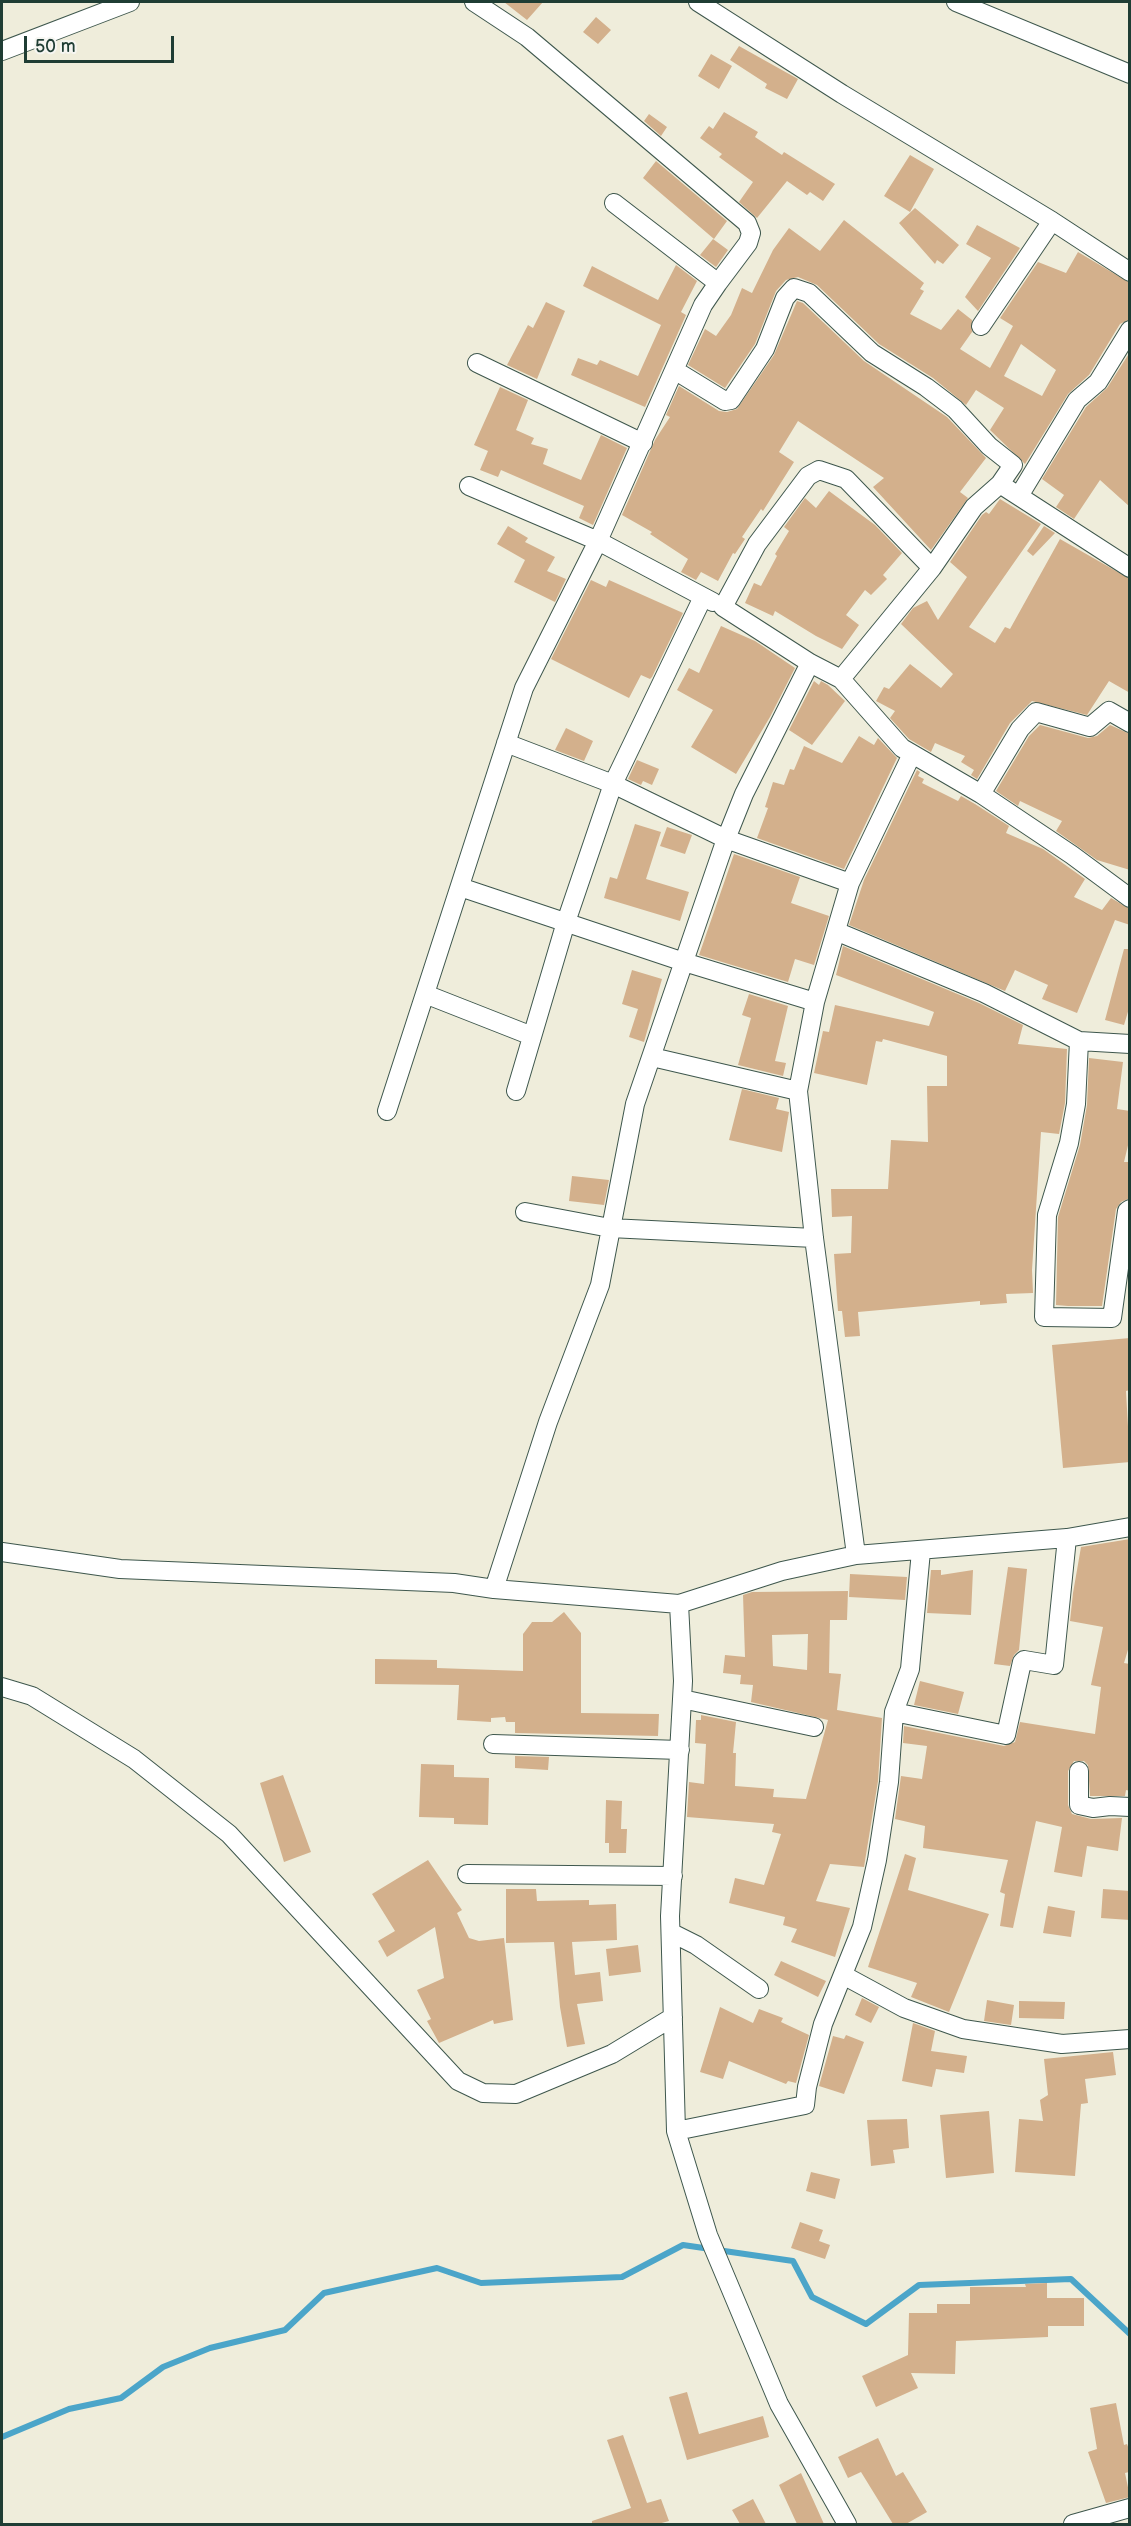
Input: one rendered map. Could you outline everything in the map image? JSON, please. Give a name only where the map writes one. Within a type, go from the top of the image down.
[{"type":"street","points":[[2,51],[130,2]]},
{"type":"street","points":[[387,1111],[524,688],[598,541],[676,371],[703,305],[748,243],[751,233],[747,223],[527,37],[474,2]]},
{"type":"street","points":[[698,2],[842,94],[1052,221],[1130,272]]},
{"type":"street","points":[[956,2],[1130,74]]},
{"type":"street","points":[[614,203],[718,284]]},
{"type":"street","points":[[981,326],[1052,221]]},
{"type":"street","points":[[676,371],[725,401],[731,400],[765,349],[785,298],[794,288],[809,293],[872,353],[926,387],[955,409],[989,446],[1013,465],[1000,484],[974,507],[932,568],[841,679]]},
{"type":"street","points":[[1019,496],[1077,400],[1098,382],[1130,330]]},
{"type":"street","points":[[477,363],[643,443]]},
{"type":"street","points":[[723,608],[757,544],[808,476],[819,470],[846,479],[932,568]]},
{"type":"street","points":[[1000,484],[1130,568]]},
{"type":"street","points":[[469,486],[598,541],[723,608],[810,663],[841,679],[902,748],[981,794],[1072,855],[1130,898]]},
{"type":"street","points":[[516,1091],[566,922],[613,784],[703,597]]},
{"type":"street","points":[[494,1589],[548,1422],[600,1285],[635,1104],[726,839],[744,794],[810,663]]},
{"type":"street","points":[[981,794],[1020,729],[1036,712],[1090,727],[1109,711],[1130,723]]},
{"type":"street","points":[[506,743],[613,784],[726,839],[850,883]]},
{"type":"street","points":[[856,1555],[814,1238],[798,1091],[815,1002],[838,932],[850,883],[912,754]]},
{"type":"street","points":[[460,887],[684,962],[815,1002]]},
{"type":"street","points":[[838,932],[984,993],[1079,1041],[1130,1044]]},
{"type":"street","points":[[425,994],[532,1036]]},
{"type":"street","points":[[1079,1041],[1077,1094],[1070,1143],[1047,1215],[1044,1317],[1112,1318],[1125,1222],[1130,1209]]},
{"type":"street","points":[[652,1057],[798,1091]]},
{"type":"street","points":[[525,1212],[610,1228],[814,1238]]},
{"type":"street","points":[[2,1552],[120,1569],[454,1582],[494,1589],[679,1604],[782,1571],[856,1555],[1068,1538],[1130,1527]]},
{"type":"street","points":[[894,1712],[1006,1735],[1022,1662],[1024,1660],[1054,1665],[1068,1538]]},
{"type":"street","points":[[676,2131],[805,2105],[807,2086],[823,2024],[862,1927],[877,1860],[889,1782],[894,1712],[910,1670],[921,1551]]},
{"type":"street","points":[[679,1604],[682,1699],[672,1933],[676,2131],[708,2235],[779,2404],[847,2524]]},
{"type":"street","points":[[2,1687],[32,1696],[134,1759],[229,1834],[458,2081],[483,2093],[516,2094],[612,2054],[673,2017]]},
{"type":"street","points":[[682,1699],[814,1727]]},
{"type":"street","points":[[493,1744],[680,1750]]},
{"type":"street","points":[[1079,1771],[1079,1804],[1093,1808],[1110,1806],[1130,1808]]},
{"type":"street","points":[[467,1874],[673,1876]]},
{"type":"street","points":[[672,1933],[696,1945],[759,1989]]},
{"type":"street","points":[[843,1975],[904,2008],[963,2029],[1062,2044],[1130,2039]]},
{"type":"street","points":[[1073,2524],[1130,2508]]},
{"type":"building","points":[[504,2],[543,2],[527,20]]},
{"type":"building","points":[[596,17],[611,30],[598,44],[583,32]]},
{"type":"building","points":[[739,46],[798,79],[787,99],[765,88],[767,84],[730,60]]},
{"type":"building","points":[[711,54],[732,66],[719,89],[698,76]]},
{"type":"building","points":[[724,112],[758,132],[755,137],[782,155],[784,152],[835,184],[823,201],[810,192],[807,195],[787,181],[757,218],[739,202],[753,182],[719,157],[722,154],[700,138],[709,126],[713,129]]},
{"type":"building","points":[[649,114],[667,127],[661,136],[644,121]]},
{"type":"building","points":[[910,155],[934,169],[910,212],[884,196]]},
{"type":"building","points":[[656,161],[727,221],[714,239],[643,178]]},
{"type":"building","points":[[915,208],[959,245],[943,264],[937,260],[935,264],[899,223]]},
{"type":"building","points":[[844,220],[924,283],[920,289],[924,291],[910,314],[941,330],[958,309],[972,320],[972,332],[960,349],[990,368],[1013,326],[1000,318],[1038,262],[1066,273],[1078,252],[1130,283],[1130,319],[1120,324],[1089,375],[1068,394],[1025,464],[990,430],[1004,408],[976,390],[966,405],[933,378],[879,344],[817,285],[798,277],[786,280],[776,291],[755,344],[725,388],[688,365],[705,329],[716,336],[731,315],[742,288],[752,293],[773,250],[789,228],[820,251]],"holes":[[[1021,344],[1056,370],[1042,396],[1004,376]]]},
{"type":"building","points":[[977,225],[1020,248],[978,311],[965,297],[991,258],[966,244]]},
{"type":"building","points":[[713,239],[728,250],[716,267],[700,255]]},
{"type":"building","points":[[676,265],[697,281],[681,312],[686,315],[645,407],[571,375],[578,358],[597,365],[600,360],[638,376],[661,325],[583,286],[592,266],[658,300]]},
{"type":"building","points":[[797,301],[803,303],[864,361],[947,417],[986,458],[960,492],[968,498],[931,550],[873,487],[884,478],[798,421],[779,452],[794,462],[763,511],[761,509],[742,537],[745,539],[735,554],[733,553],[718,581],[701,572],[696,580],[681,572],[688,559],[650,534],[652,532],[622,515],[655,440],[670,417],[666,415],[679,386],[719,411],[727,412],[737,409],[774,355]]},
{"type":"building","points":[[546,302],[565,311],[537,379],[507,365],[528,325],[533,328]]},
{"type":"building","points":[[1130,352],[1130,507],[1100,480],[1074,519],[1056,507],[1064,495],[1042,479],[1086,407],[1107,388]]},
{"type":"building","points":[[500,387],[528,400],[516,430],[534,438],[531,444],[548,449],[543,464],[581,480],[601,435],[627,448],[593,525],[579,518],[584,506],[501,470],[498,477],[480,470],[488,451],[474,445]]},
{"type":"building","points":[[829,491],[875,525],[902,553],[883,575],[887,579],[871,595],[865,590],[846,615],[859,625],[842,649],[775,611],[773,616],[745,603],[754,583],[761,586],[777,556],[775,554],[789,531],[784,527],[805,498],[816,508]]},
{"type":"building","points":[[1000,499],[1041,524],[969,627],[995,643],[1005,627],[1010,629],[1060,539],[1130,579],[1130,693],[1109,681],[1087,715],[1032,701],[1010,723],[977,779],[971,775],[974,770],[961,762],[965,756],[935,743],[931,752],[909,739],[890,718],[895,711],[876,701],[884,687],[889,689],[910,664],[941,688],[953,674],[901,624],[913,608],[927,601],[938,620],[967,577],[950,562],[982,515],[986,512],[989,514]]},
{"type":"building","points":[[508,526],[528,538],[525,542],[555,557],[547,571],[566,579],[555,602],[514,582],[525,560],[497,544]]},
{"type":"building","points":[[1044,526],[1055,533],[1033,556],[1027,551]]},
{"type":"building","points":[[591,580],[606,587],[609,580],[683,613],[652,677],[650,679],[641,675],[629,698],[551,659]]},
{"type":"building","points":[[721,626],[755,641],[795,668],[770,717],[736,774],[691,747],[713,710],[677,690],[689,668],[699,673]]},
{"type":"building","points":[[814,681],[819,685],[821,681],[828,685],[845,701],[812,745],[789,730]]},
{"type":"building","points":[[1040,725],[1088,738],[1097,736],[1110,725],[1130,734],[1130,870],[1097,860],[1056,831],[1062,821],[1020,801],[1018,806],[996,791],[1029,736]]},
{"type":"building","points":[[566,728],[593,741],[584,761],[555,750]]},
{"type":"building","points":[[859,736],[874,745],[878,738],[897,758],[844,869],[757,838],[768,808],[765,807],[773,782],[784,785],[790,769],[794,770],[804,746],[842,763]]},
{"type":"building","points":[[637,760],[659,769],[652,785],[643,781],[641,785],[628,779]]},
{"type":"building","points":[[917,770],[920,772],[918,776],[924,779],[922,783],[958,801],[961,796],[975,804],[1009,826],[1006,833],[1043,849],[1085,879],[1074,897],[1102,910],[1111,898],[1130,909],[1130,925],[1115,920],[1077,1013],[1042,999],[1048,985],[1015,970],[1005,991],[849,925],[864,880]]},
{"type":"building","points":[[635,824],[661,832],[646,879],[689,892],[680,921],[604,898],[610,877],[617,879]]},
{"type":"building","points":[[667,827],[692,835],[685,854],[660,846]]},
{"type":"building","points":[[734,854],[800,877],[791,903],[829,916],[814,965],[795,959],[788,982],[699,955]]},
{"type":"building","points":[[843,946],[979,1003],[1023,1025],[1018,1044],[1067,1049],[1065,1103],[1059,1134],[1041,1132],[1032,1270],[1033,1293],[1006,1294],[1007,1303],[980,1305],[980,1301],[858,1312],[860,1336],[845,1337],[842,1311],[838,1311],[834,1254],[851,1253],[852,1216],[832,1217],[831,1189],[888,1189],[891,1140],[928,1142],[927,1086],[947,1086],[947,1056],[883,1039],[882,1042],[876,1041],[867,1085],[814,1073],[823,1031],[829,1032],[835,1005],[929,1026],[934,1012],[836,975]]},
{"type":"building","points":[[1124,949],[1130,949],[1130,1005],[1124,1025],[1105,1020]]},
{"type":"building","points":[[632,970],[662,979],[644,1042],[629,1037],[638,1009],[622,1004]]},
{"type":"building","points":[[749,994],[788,1006],[775,1061],[786,1063],[783,1076],[738,1065],[751,1018],[742,1015]]},
{"type":"building","points":[[1089,1058],[1123,1062],[1117,1109],[1130,1111],[1130,1137],[1124,1162],[1130,1162],[1130,1198],[1121,1202],[1116,1209],[1102,1306],[1056,1305],[1058,1217],[1080,1145],[1087,1105]]},
{"type":"building","points":[[742,1089],[779,1098],[776,1109],[789,1112],[782,1152],[729,1140]]},
{"type":"building","points":[[572,1176],[609,1180],[604,1205],[569,1201]]},
{"type":"building","points":[[1130,1338],[1130,1390],[1126,1391],[1130,1462],[1063,1468],[1052,1345]]},
{"type":"building","points":[[1130,1539],[1130,1643],[1124,1663],[1130,1664],[1130,1791],[1126,1790],[1125,1796],[1090,1796],[1088,1765],[1084,1761],[1074,1761],[1068,1771],[1068,1805],[1072,1814],[1091,1819],[1122,1818],[1118,1851],[1087,1846],[1082,1877],[1054,1872],[1062,1827],[1036,1821],[1013,1928],[1000,1926],[1005,1894],[1000,1892],[1008,1860],[923,1848],[925,1826],[895,1819],[901,1776],[922,1779],[927,1746],[903,1743],[904,1726],[1004,1746],[1015,1742],[1020,1722],[1095,1734],[1101,1687],[1091,1685],[1103,1627],[1070,1621],[1081,1547]]},
{"type":"building","points":[[1008,1567],[1027,1569],[1019,1650],[1014,1655],[1010,1666],[994,1664]]},
{"type":"building","points":[[931,1570],[941,1570],[941,1575],[973,1570],[971,1615],[927,1613]]},
{"type":"building","points":[[850,1574],[907,1577],[905,1600],[849,1597]]},
{"type":"building","points":[[848,1591],[847,1620],[830,1620],[829,1673],[841,1674],[837,1710],[882,1718],[878,1781],[864,1867],[830,1864],[816,1901],[850,1908],[835,1957],[791,1942],[797,1929],[783,1925],[785,1917],[729,1903],[735,1878],[764,1885],[781,1834],[772,1832],[774,1824],[687,1817],[689,1782],[704,1784],[706,1744],[695,1743],[696,1720],[701,1720],[701,1715],[736,1722],[733,1753],[736,1753],[735,1786],[774,1789],[773,1797],[806,1799],[828,1720],[751,1702],[753,1685],[740,1684],[741,1675],[723,1673],[725,1655],[745,1657],[743,1595],[752,1592]],"holes":[[[808,1634],[807,1670],[773,1666],[772,1635]]]},
{"type":"building","points":[[564,1612],[581,1633],[581,1713],[659,1714],[658,1736],[515,1733],[515,1722],[506,1722],[505,1717],[491,1718],[491,1722],[457,1720],[459,1685],[375,1684],[375,1659],[437,1660],[437,1668],[523,1671],[523,1634],[532,1622],[552,1622]]},
{"type":"building","points":[[920,1681],[964,1692],[958,1714],[914,1705]]},
{"type":"building","points":[[515,1756],[549,1757],[548,1770],[515,1768]]},
{"type":"building","points":[[421,1764],[454,1765],[454,1777],[489,1778],[488,1825],[454,1824],[454,1818],[419,1817]]},
{"type":"building","points":[[283,1775],[311,1852],[284,1862],[260,1783]]},
{"type":"building","points":[[606,1800],[622,1801],[621,1829],[627,1829],[626,1853],[609,1853],[609,1843],[605,1843]]},
{"type":"building","points":[[905,1854],[916,1858],[908,1890],[989,1914],[949,2012],[911,1997],[917,1983],[868,1967]]},
{"type":"building","points":[[428,1860],[462,1910],[457,1913],[469,1938],[479,1941],[504,1938],[513,2020],[494,2024],[493,2020],[439,2043],[427,2021],[431,2019],[417,1990],[444,1978],[435,1927],[387,1957],[378,1941],[395,1931],[372,1894]]},
{"type":"building","points":[[506,1889],[536,1889],[537,1901],[589,1900],[589,1905],[616,1904],[617,1940],[572,1942],[575,1975],[600,1972],[603,2001],[577,2004],[585,2044],[567,2047],[560,2007],[554,1942],[506,1943]]},
{"type":"building","points":[[1103,1889],[1130,1891],[1130,1920],[1101,1918]]},
{"type":"building","points":[[1048,1906],[1075,1911],[1071,1937],[1043,1933]]},
{"type":"building","points":[[638,1945],[641,1972],[609,1976],[606,1949]]},
{"type":"building","points":[[781,1961],[826,1981],[818,1997],[774,1975]]},
{"type":"building","points":[[862,1998],[879,2007],[871,2023],[855,2015]]},
{"type":"building","points":[[987,2000],[1014,2005],[1011,2025],[984,2021]]},
{"type":"building","points":[[1019,2001],[1065,2002],[1064,2019],[1019,2018]]},
{"type":"building","points":[[720,2007],[753,2023],[759,2009],[783,2018],[781,2022],[809,2035],[796,2083],[788,2081],[786,2084],[729,2061],[723,2079],[700,2072]]},
{"type":"building","points":[[913,2023],[935,2031],[931,2051],[967,2056],[964,2073],[936,2069],[932,2087],[902,2081]]},
{"type":"building","points":[[846,2035],[864,2042],[844,2094],[819,2086],[833,2036],[844,2039]]},
{"type":"building","points":[[1113,2052],[1116,2075],[1085,2079],[1088,2103],[1081,2104],[1075,2176],[1015,2172],[1019,2119],[1043,2121],[1040,2100],[1048,2095],[1044,2059]]},
{"type":"building","points":[[989,2111],[994,2173],[946,2178],[940,2115]]},
{"type":"building","points":[[907,2119],[909,2148],[893,2150],[895,2163],[871,2166],[867,2120]]},
{"type":"building","points":[[811,2172],[840,2179],[835,2199],[806,2191]]},
{"type":"building","points":[[800,2222],[823,2230],[819,2241],[830,2245],[825,2259],[791,2248]]},
{"type":"building","points":[[1047,2283],[1047,2298],[1084,2298],[1084,2326],[1048,2326],[1048,2337],[956,2341],[955,2374],[911,2373],[918,2388],[876,2407],[862,2376],[908,2355],[909,2313],[937,2313],[937,2304],[970,2304],[970,2287],[1026,2287],[1025,2284]]},
{"type":"building","points":[[687,2392],[699,2434],[763,2416],[769,2437],[687,2460],[669,2397]]},
{"type":"building","points":[[1116,2403],[1124,2445],[1127,2444],[1130,2452],[1129,2472],[1125,2473],[1130,2497],[1106,2503],[1088,2452],[1097,2449],[1090,2408]]},
{"type":"building","points":[[623,2435],[647,2503],[661,2499],[669,2521],[658,2524],[592,2524],[592,2521],[631,2508],[607,2440]]},
{"type":"building","points":[[878,2438],[896,2476],[903,2472],[927,2512],[906,2524],[893,2524],[861,2472],[848,2478],[838,2457]]},
{"type":"building","points":[[801,2473],[824,2524],[797,2524],[779,2485]]},
{"type":"building","points":[[753,2499],[766,2524],[740,2524],[732,2510]]},
{"type":"waterway","points":[[2,2437],[69,2409],[121,2398],[163,2367],[210,2348],[285,2330],[324,2293],[437,2268],[481,2283],[622,2277],[683,2245],[793,2261],[812,2297],[866,2324],[919,2285],[1071,2279],[1130,2334]]}]
